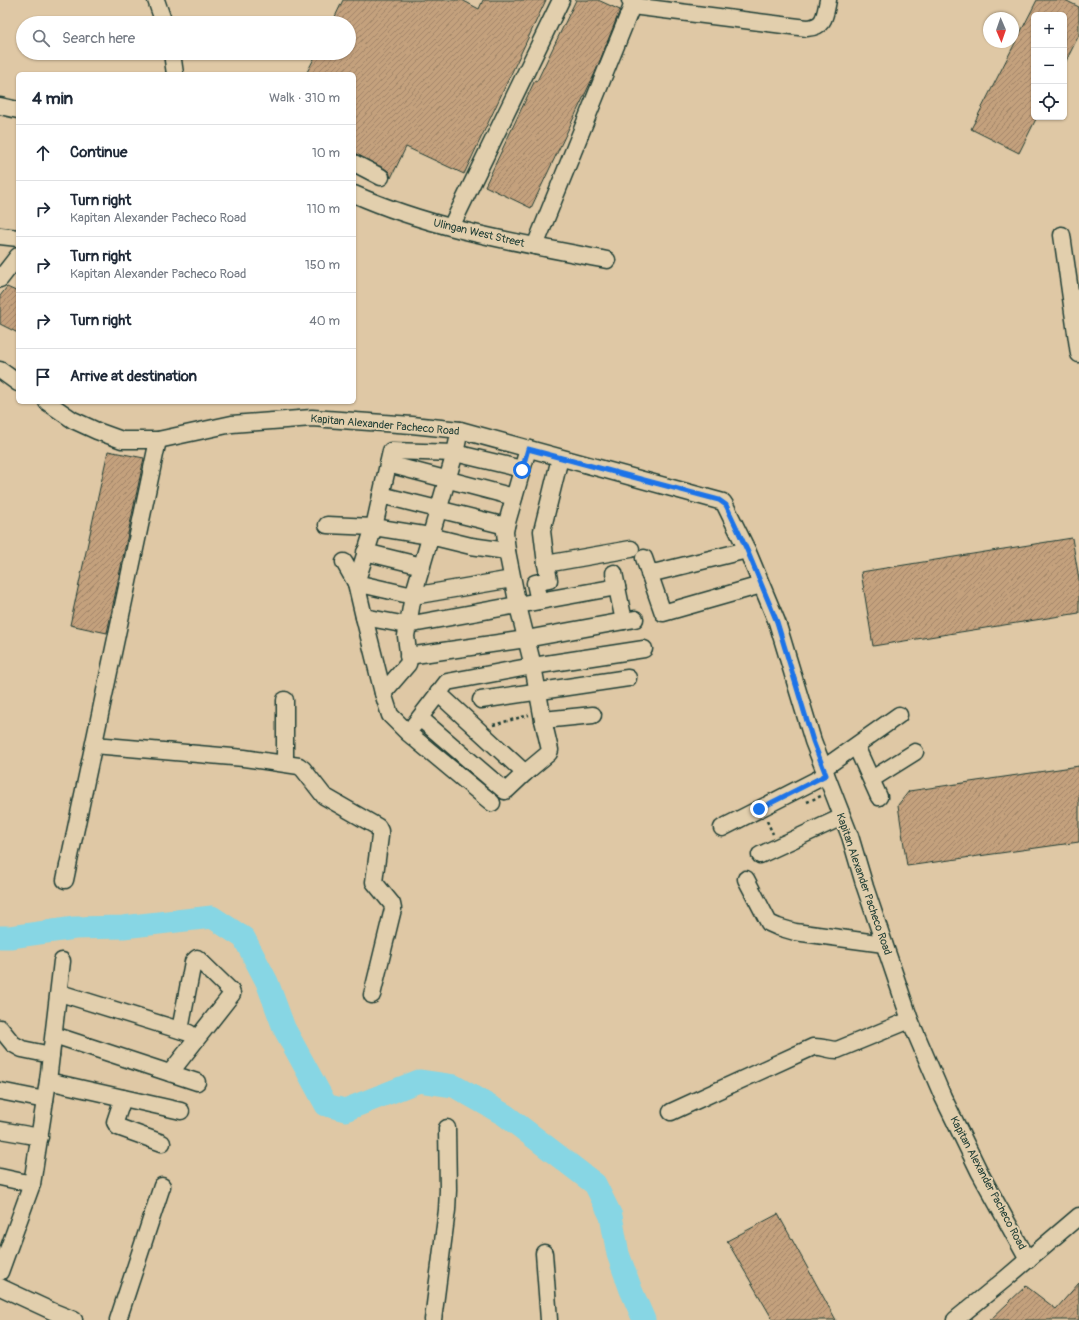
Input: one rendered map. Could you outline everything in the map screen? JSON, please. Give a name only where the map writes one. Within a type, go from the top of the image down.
[{"type":"street","points":[[156,0],[162,16]]},
{"type":"street","points":[[451,228],[561,0]]},
{"type":"street","points":[[535,246],[631,3],[807,28],[813,27],[822,22],[828,0]]},
{"type":"street","points":[[173,60],[175,72]]},
{"type":"street","points":[[0,106],[16,110]]},
{"type":"street","points":[[356,164],[381,177]]},
{"type":"street","name":"Ulingan West Street","points":[[356,195],[405,215],[451,228],[490,238],[607,260]]},
{"type":"street","points":[[1062,235],[1079,354]]},
{"type":"street","points":[[0,236],[16,238]]},
{"type":"street","points":[[0,279],[16,259]]},
{"type":"street","points":[[0,370],[16,382]]},
{"type":"street","name":"Kapitan Alexander Pacheco Road","points":[[50,404],[73,420],[122,440],[158,440],[232,424],[312,418],[460,430],[723,502],[726,505],[747,550],[777,622],[813,741],[850,836],[910,1020],[943,1097],[980,1173],[1028,1260]]},
{"type":"street","points":[[383,693],[408,664],[406,636],[413,596],[438,508],[448,479],[460,430]]},
{"type":"street","points":[[65,880],[158,440]]},
{"type":"street","points":[[420,718],[503,790],[507,790],[550,752],[533,666],[506,550],[506,526],[528,449]]},
{"type":"street","points":[[356,583],[374,527],[391,451],[455,453],[522,470]]},
{"type":"street","points":[[539,602],[535,584],[549,580],[542,531],[560,458]]},
{"type":"street","points":[[388,464],[514,497]]},
{"type":"street","points":[[381,495],[506,526]]},
{"type":"street","points":[[327,525],[374,527],[430,536],[471,546],[506,550]]},
{"type":"street","points":[[648,574],[747,550]]},
{"type":"street","points":[[365,552],[422,566]]},
{"type":"street","points":[[546,564],[637,554],[648,574],[659,614],[761,585]]},
{"type":"street","points":[[344,562],[356,583],[383,693],[390,715],[408,733],[492,803]]},
{"type":"street","points":[[356,583],[413,596],[512,579]]},
{"type":"street","points":[[364,618],[407,625],[539,602],[615,580],[630,620],[408,656]]},
{"type":"street","points":[[408,733],[447,682],[533,666],[644,649]]},
{"type":"street","points":[[480,700],[628,678]]},
{"type":"street","points":[[438,693],[479,729],[525,773]]},
{"type":"street","points":[[285,700],[285,763]]},
{"type":"street","points":[[542,716],[593,715]]},
{"type":"street","points":[[722,828],[825,772],[856,746],[899,715]]},
{"type":"street","points":[[94,745],[285,763],[299,766],[324,796],[378,827],[380,831],[374,882],[392,904],[393,909],[372,995]]},
{"type":"street","points":[[856,746],[879,797]]},
{"type":"street","points":[[872,779],[915,752]]},
{"type":"street","points":[[760,855],[842,817]]},
{"type":"street","points":[[746,878],[769,923],[795,932],[884,944]]},
{"type":"street","points":[[170,1073],[232,994],[231,991],[197,958],[193,962],[180,1030]]},
{"type":"street","points":[[0,1272],[32,1184],[60,993],[62,961]]},
{"type":"street","points":[[60,993],[180,1030],[198,1037]]},
{"type":"street","points":[[671,1112],[813,1047],[822,1046],[837,1050],[910,1020]]},
{"type":"street","points":[[0,1028],[13,1044],[22,1049],[51,1055]]},
{"type":"street","points":[[54,1035],[197,1082]]},
{"type":"street","points":[[48,1081],[181,1111]]},
{"type":"street","points":[[0,1091],[45,1100]]},
{"type":"street","points":[[123,1098],[115,1122],[116,1125],[162,1142]]},
{"type":"street","points":[[433,1320],[447,1210],[447,1128]]},
{"type":"street","points":[[0,1130],[40,1137]]},
{"type":"street","points":[[0,1177],[32,1184]]},
{"type":"street","points":[[118,1320],[162,1186]]},
{"type":"street","points":[[954,1320],[1028,1260],[1079,1216]]},
{"type":"street","points":[[544,1253],[549,1320]]},
{"type":"street","points":[[0,1287],[74,1320]]},
{"type":"path","points":[[479,729],[542,716]]},
{"type":"path","points":[[759,809],[778,846]]},
{"type":"building","points":[[343,0],[462,0],[479,9],[483,0],[546,0],[464,174],[406,147],[391,178],[389,172],[385,169],[356,155],[356,72],[307,72],[313,60],[356,60],[356,16],[335,16]]},
{"type":"building","points":[[576,0],[598,0],[620,10],[595,73],[531,208],[485,186],[535,80],[537,81]]},
{"type":"building","points":[[1037,0],[1065,0],[1079,7],[1079,35],[1067,59],[1067,12],[1031,12],[1031,120],[1036,120],[1019,153],[971,129],[1012,48],[1019,48],[1019,35]]},
{"type":"building","points":[[7,287],[16,291],[16,332],[0,324],[0,296]]},
{"type":"building","points":[[108,451],[144,458],[107,633],[70,625]]},
{"type":"building","points":[[1072,538],[1079,579],[1079,613],[873,646],[861,572]]},
{"type":"building","points":[[1079,766],[1079,842],[907,866],[898,805],[909,791]]},
{"type":"building","points":[[778,1214],[836,1320],[773,1320],[727,1241]]},
{"type":"building","points":[[1079,1283],[1079,1320],[990,1320],[1026,1286],[1056,1309]]},
{"type":"waterway","points":[[0,937],[75,928],[123,927],[212,917],[244,938],[267,982],[284,1028],[326,1105],[345,1110],[419,1081],[454,1086],[505,1115],[595,1184],[611,1216],[618,1254],[644,1320]]},
{"type":"route","points":[[522,470],[528,449],[594,468],[719,500],[726,505],[747,550],[777,622],[813,741],[826,775],[759,809]]}]
